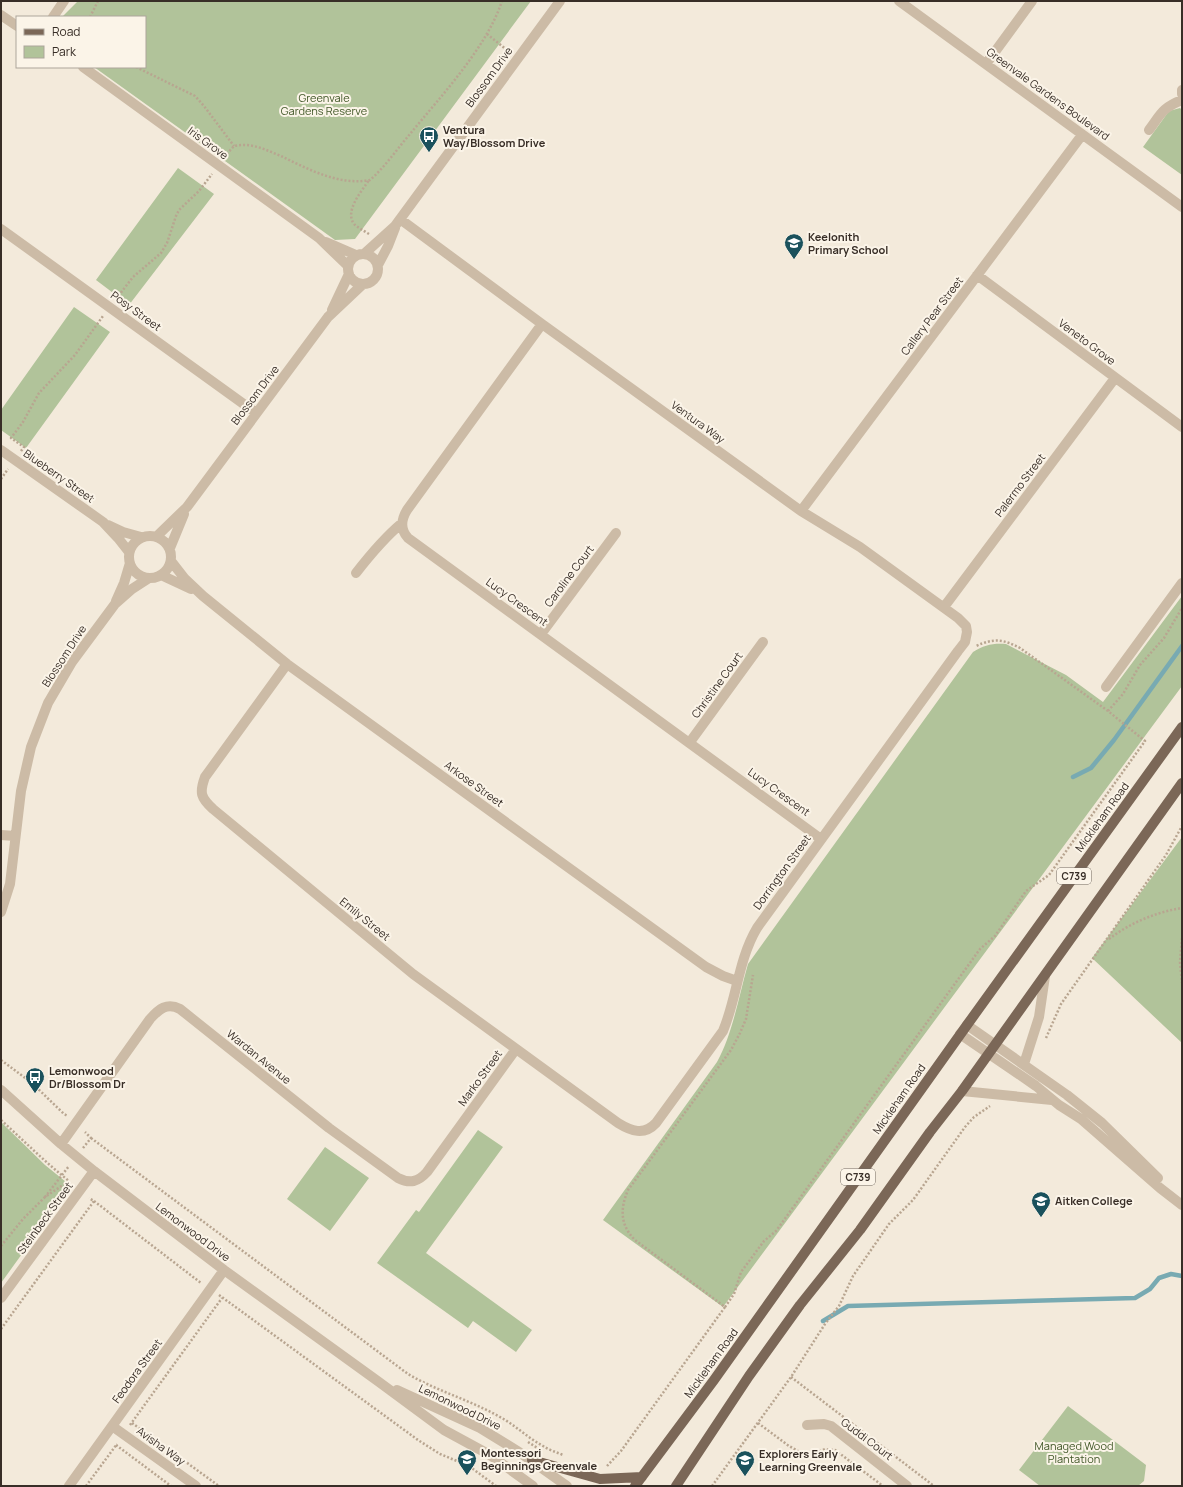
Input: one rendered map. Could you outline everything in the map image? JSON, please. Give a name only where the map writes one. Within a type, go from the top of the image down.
[{"type":"main road","name":"Mickleham Road","points":[[635,1486],[714,1380],[967,1024],[1182,727]]},
{"type":"main road","name":"C739","points":[[676,1486],[749,1376],[800,1305],[860,1230],[930,1132],[962,1091],[1182,783]]},
{"type":"main road","points":[[532,1460],[600,1479],[642,1477]]},
{"type":"main road","points":[[684,1486],[687,1469]]},
{"type":"street","points":[[54,16],[64,1]]},
{"type":"street","name":"Blossom Drive","points":[[360,254],[378,241],[398,222],[560,1]]},
{"type":"street","name":"Greenvale Gardens Boulevard","points":[[899,1],[1182,207]]},
{"type":"street","points":[[986,64],[1032,1]]},
{"type":"street","points":[[1,15],[16,25]]},
{"type":"street","name":"Iris Grove","points":[[83,68],[319,238],[349,270]]},
{"type":"street","points":[[1149,130],[1168,106],[1182,100]]},
{"type":"street","name":"Callery Pear Street","points":[[801,512],[1082,135]]},
{"type":"street","name":"Blossom Drive","points":[[378,266],[398,222]]},
{"type":"street","name":"Ventura Way","points":[[398,222],[542,324],[801,512],[860,546],[944,607],[966,626],[966,638],[961,647]]},
{"type":"street","name":"Posy Street","points":[[1,229],[256,413]]},
{"type":"street","name":"Iris Grove","points":[[319,238],[360,254]]},
{"type":"street","points":[[360,254],[373,257],[378,266],[375,278],[372,281],[363,284],[355,281],[349,270],[352,258],[360,254]]},
{"type":"street","name":"Blossom Drive","points":[[328,317],[349,270]]},
{"type":"street","name":"Veneto Grove","points":[[977,275],[1182,428]]},
{"type":"street","name":"Blossom Drive","points":[[157,536],[187,507],[328,317],[363,284]]},
{"type":"street","points":[[356,573],[377,546],[402,523],[402,519],[407,510],[542,324]]},
{"type":"street","name":"Palermo Street","points":[[944,607],[1115,378]]},
{"type":"street","name":"Blueberry Street","points":[[1,450],[103,522],[123,532],[141,537]]},
{"type":"street","name":"Blossom Drive","points":[[170,548],[187,507]]},
{"type":"street","name":"Blueberry Street","points":[[103,522],[129,552]]},
{"type":"street","name":"Lucy Crescent","points":[[402,523],[404,534],[408,538],[690,742],[821,839]]},
{"type":"street","name":"Caroline Court","points":[[541,634],[616,533]]},
{"type":"street","points":[[151,535],[157,536],[170,548],[171,561],[169,566],[161,575],[149,578],[137,574],[130,563],[129,552],[132,546],[141,537],[151,535]]},
{"type":"street","name":"Arkose Street","points":[[171,561],[185,579],[203,596],[287,664],[706,967],[723,976],[737,981]]},
{"type":"street","name":"Blossom Drive","points":[[115,604],[124,583],[130,563]]},
{"type":"street","name":"Arkose Street","points":[[161,575],[203,596]]},
{"type":"street","name":"Blossom Drive","points":[[1,912],[10,884],[21,791],[31,747],[48,703],[72,662],[115,604],[132,589],[149,578]]},
{"type":"street","points":[[1106,687],[1182,583]]},
{"type":"street","name":"Christine Court","points":[[690,742],[763,642]]},
{"type":"street","name":"Dorrington Street","points":[[653,1126],[723,1031],[732,1004],[737,981],[756,928],[961,647]]},
{"type":"street","name":"Emily Street","points":[[287,664],[205,778],[201,788],[204,800],[413,974],[516,1049],[627,1129],[638,1132],[649,1129],[653,1126]]},
{"type":"street","points":[[1,835],[15,836]]},
{"type":"street","points":[[1024,1064],[1039,1016],[1045,976]]},
{"type":"street","name":"Wardan Avenue","points":[[61,1144],[150,1019],[160,1009],[169,1005],[180,1008],[329,1128],[405,1182],[413,1182],[424,1175],[464,1121]]},
{"type":"street","points":[[967,1024],[1067,1095],[1102,1123],[1130,1149],[1182,1204]]},
{"type":"street","points":[[960,1034],[1081,1119],[1160,1188],[1182,1204]]},
{"type":"street","name":"Marko Street","points":[[464,1121],[516,1049]]},
{"type":"street","name":"Lemonwood Drive","points":[[1,1090],[61,1144],[94,1171],[224,1270],[444,1430],[490,1455],[533,1486]]},
{"type":"street","points":[[962,1091],[1052,1100]]},
{"type":"street","name":"Steinbeck Street","points":[[1,1298],[94,1171]]},
{"type":"street","name":"Feodora Street","points":[[69,1486],[224,1270]]},
{"type":"street","name":"Lemonwood Drive","points":[[379,1382],[480,1428],[532,1460],[567,1486]]},
{"type":"street","name":"Guddi Court","points":[[807,1425],[824,1424],[831,1426],[907,1486]]},
{"type":"street","name":"Avisha Way","points":[[112,1426],[196,1486]]},
{"type":"path","points":[[90,16],[98,1]]},
{"type":"path","points":[[378,241],[355,225],[352,220],[351,210],[358,195],[442,95],[470,59],[487,34],[502,1]]},
{"type":"path","points":[[487,34],[517,58]]},
{"type":"path","points":[[138,68],[195,96],[234,146]]},
{"type":"path","points":[[15,460],[24,447],[11,438],[23,422],[39,393],[81,348],[133,277],[161,253],[167,243],[176,216],[199,191],[230,148],[234,146],[247,145],[260,147],[309,169],[337,178],[347,180],[370,180]]},
{"type":"path","points":[[1108,710],[1123,694],[1140,665],[1164,638],[1182,608]]},
{"type":"path","points":[[602,1471],[621,1451],[725,1307],[734,1294],[741,1272],[764,1241],[776,1231],[980,949],[995,936],[1026,891],[1049,876],[1145,741],[1108,710],[1013,644],[998,640],[976,646]]},
{"type":"path","points":[[1102,947],[1109,939],[1128,926],[1151,917],[1182,908]]},
{"type":"path","points":[[1182,938],[1180,962],[1182,983]]},
{"type":"path","points":[[725,1307],[634,1240],[628,1233],[623,1223],[622,1212],[624,1200],[628,1190],[731,1050],[746,1018],[754,968]]},
{"type":"path","points":[[1,1060],[32,1083],[91,1138],[408,1374],[418,1380],[500,1416],[543,1446],[570,1458]]},
{"type":"path","points":[[1,1120],[48,1165],[201,1283],[418,1440],[440,1454],[469,1466],[496,1486]]},
{"type":"path","points":[[1,1246],[23,1219],[45,1197],[91,1138]]},
{"type":"path","points":[[45,1197],[69,1181]]},
{"type":"path","points":[[1,1329],[94,1201]]},
{"type":"path","points":[[197,1289],[201,1283]]},
{"type":"path","points":[[86,1486],[222,1298]]},
{"type":"path","points":[[712,1486],[791,1377],[825,1324]]},
{"type":"path","points":[[791,1377],[934,1486]]},
{"type":"path","points":[[121,1414],[220,1486]]},
{"type":"path","points":[[758,1423],[789,1446],[805,1455],[811,1455],[825,1449],[835,1450],[883,1486]]},
{"type":"path","points":[[527,1442],[540,1449],[564,1457]]},
{"type":"path","points":[[116,1446],[172,1486]]},
{"type":"green space","name":"Greenvale Gardens Reserve","points":[[78,1],[531,1],[355,239],[335,240],[95,68],[146,68],[146,16],[63,16]]},
{"type":"green space","points":[[1180,108],[1182,110],[1182,175],[1143,147],[1169,111]]},
{"type":"green space","points":[[178,168],[214,194],[129,305],[96,280]]},
{"type":"green space","points":[[74,307],[110,332],[26,448],[1,430],[1,410]]},
{"type":"green space","points":[[1182,596],[1182,686],[723,1307],[603,1220],[717,1062],[727,1039],[748,964],[973,652],[989,645],[1006,644],[1066,675],[1103,702]]},
{"type":"green space","points":[[1182,837],[1182,1043],[1092,958]]},
{"type":"green space","points":[[1,1122],[45,1165],[71,1186],[1,1283]]},
{"type":"green space","points":[[478,1130],[503,1147],[426,1253],[532,1330],[516,1352],[473,1321],[468,1328],[377,1263],[416,1210],[419,1212]]},
{"type":"green space","points":[[325,1147],[369,1178],[330,1231],[287,1199]]},
{"type":"green space","name":"Managed Wood Plantation","points":[[1068,1406],[1146,1465],[1144,1481],[1138,1486],[1040,1486],[1019,1470]]},
{"type":"waterway","points":[[1073,777],[1091,768],[1114,740],[1182,646]]},
{"type":"waterway","points":[[823,1321],[848,1306],[1135,1298],[1150,1289],[1159,1278],[1171,1274],[1182,1276]]},
{"type":"place","name":"Ventura Way/Blossom Drive","points":[[429,153]]},
{"type":"place","name":"Keelonith Primary School","points":[[794,260]]},
{"type":"place","name":"Lemonwood Dr/Blossom Dr","points":[[35,1094]]},
{"type":"place","name":"Aitken College","points":[[1041,1218]]},
{"type":"place","name":"Montessori Beginnings Greenvale","points":[[467,1476]]},
{"type":"place","name":"Explorers Early Learning Greenvale","points":[[745,1477]]}]
